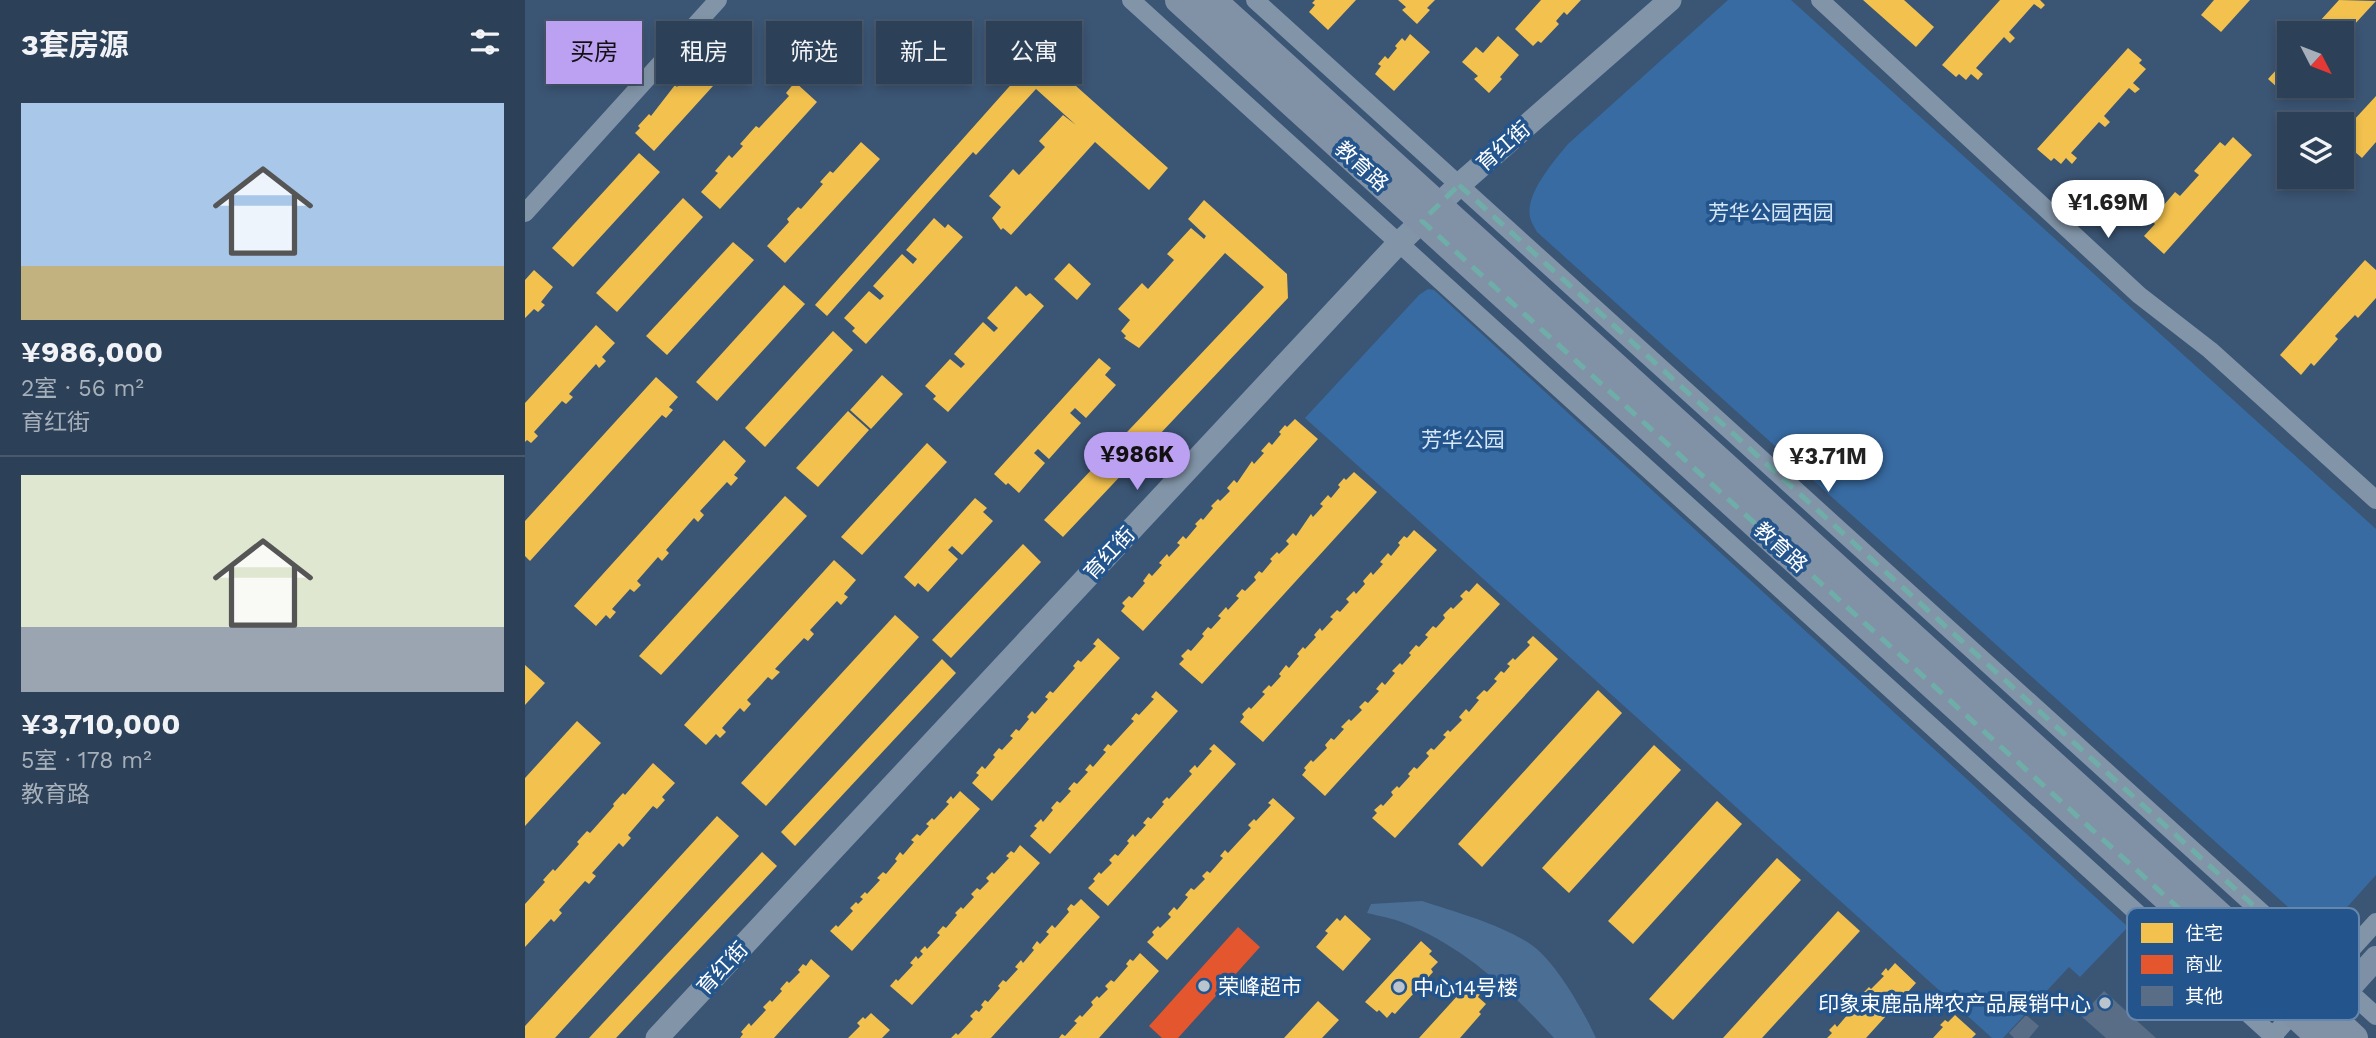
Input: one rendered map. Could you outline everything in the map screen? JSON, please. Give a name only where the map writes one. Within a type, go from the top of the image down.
[{"type":"main road","name":"教育路","points":[[1179,0],[1430,213],[2194,908]]},
{"type":"main road","name":"教育路","points":[[1224,4],[1430,213]]},
{"type":"main road","points":[[2359,991],[2376,958]]},
{"type":"street","points":[[525,213],[718,0]]},
{"type":"street","points":[[1131,0],[2131,908]]},
{"type":"street","points":[[1255,0],[2263,908]]},
{"type":"street","name":"育红街","points":[[657,1038],[1399,244],[1459,185],[1670,0]]},
{"type":"street","points":[[1820,0],[2139,295],[2210,350],[2376,500]]},
{"type":"street","points":[[2359,989],[2376,922]]},
{"type":"street","points":[[2254,1020],[2273,1037],[2325,1027],[2376,1022]]},
{"type":"highlighted area","points":[[1459,185],[2329,974],[2294,1013],[1422,221]]},
{"type":"green space","name":"芳华公园西园","points":[[1728,0],[1791,0],[2376,529],[2376,875],[2346,908],[2289,908],[1537,232],[1530,217],[1532,198],[1542,178],[1568,144]]},
{"type":"green space","name":"芳华公园","points":[[1428,289],[1434,290],[2127,926],[2080,977],[2069,967],[2003,1038],[1992,1038],[1305,418],[1419,295]]},
{"type":"shaded area","points":[[1422,901],[1484,922],[1529,943],[1548,960],[1564,981],[1596,1038],[1554,1038],[1521,1003],[1466,957],[1426,933],[1399,921],[1367,913],[1371,904]]},
{"type":"building: 住宅","points":[[1315,0],[1356,0],[1328,30],[1309,12],[1315,5],[1312,3]]},
{"type":"building: 住宅","points":[[1398,0],[1435,0],[1417,24],[1402,10],[1406,7]]},
{"type":"building: 住宅","points":[[1541,0],[1581,0],[1567,15],[1564,12],[1556,21],[1559,24],[1541,43],[1538,41],[1533,46],[1515,29]]},
{"type":"building: 住宅","points":[[1863,0],[1904,0],[1934,27],[1916,47]]},
{"type":"building: 住宅","points":[[2000,0],[2040,0],[2045,5],[2041,9],[2034,4],[2009,32],[2015,38],[2010,43],[2004,37],[1976,68],[1983,74],[1978,80],[1971,74],[1966,80],[1959,74],[1956,77],[1942,65]]},
{"type":"building: 住宅","points":[[2214,0],[2250,0],[2221,32],[2201,15]]},
{"type":"building: 住宅","points":[[2339,0],[2376,1],[2354,25],[2354,21],[2320,21]]},
{"type":"building: 住宅","points":[[1410,34],[1430,52],[1394,91],[1375,74],[1381,66],[1378,64],[1385,56],[1388,59],[1402,38],[1405,41]]},
{"type":"building: 住宅","points":[[1498,36],[1519,55],[1489,93],[1474,79],[1478,76],[1462,62],[1476,47],[1483,53]]},
{"type":"building: 住宅","points":[[2128,48],[2142,60],[2139,63],[2146,69],[2133,83],[2140,89],[2135,93],[2129,88],[2104,116],[2110,122],[2105,127],[2099,122],[2071,153],[2077,158],[2072,164],[2066,158],[2061,164],[2054,158],[2051,161],[2037,149]]},
{"type":"building: 住宅","points":[[2277,69],[2277,87],[2268,79]]},
{"type":"building: 住宅","points":[[680,84],[715,84],[654,151],[635,133],[640,128],[638,126],[649,114],[651,116],[675,85],[677,87]]},
{"type":"building: 住宅","points":[[793,84],[797,84],[817,102],[720,209],[701,192],[729,155],[732,158],[756,126],[759,128],[789,96],[786,93]]},
{"type":"building: 住宅","points":[[1011,84],[1074,84],[1168,168],[1149,190],[1095,142],[1011,235],[1003,228],[1001,230],[992,218],[1001,207],[989,196],[1013,169],[1019,175],[1045,147],[1039,141],[1063,115],[1076,125],[1036,89],[976,155],[973,152],[827,316],[815,305]]},
{"type":"building: 住宅","points":[[2376,96],[2376,142],[2362,158],[2354,151],[2354,120]]},
{"type":"building: 住宅","points":[[2233,137],[2252,155],[2164,254],[2144,236],[2155,224],[2151,220],[2175,192],[2180,196],[2199,175],[2194,171],[2220,142],[2225,146]]},
{"type":"building: 住宅","points":[[861,142],[880,159],[785,263],[767,246],[789,222],[787,219],[798,207],[801,209],[823,184],[820,182],[830,171],[833,173]]},
{"type":"building: 住宅","points":[[639,153],[660,172],[573,267],[552,248]]},
{"type":"building: 住宅","points":[[683,198],[703,217],[617,312],[596,293]]},
{"type":"building: 住宅","points":[[1204,200],[1287,274],[1288,298],[1063,537],[1044,520],[1264,287],[1225,253],[1139,348],[1124,338],[1126,336],[1121,331],[1130,320],[1118,309],[1142,283],[1148,289],[1174,260],[1167,254],[1191,228],[1204,239],[1206,236],[1188,219]]},
{"type":"building: 住宅","points":[[934,218],[945,228],[948,224],[963,237],[866,344],[852,331],[855,328],[844,318],[869,291],[880,300],[884,296],[873,286],[902,254],[913,264],[917,259],[906,250]]},
{"type":"building: 住宅","points":[[733,242],[754,260],[667,355],[646,336]]},
{"type":"building: 住宅","points":[[2365,260],[2376,270],[2376,298],[2358,318],[2355,315],[2335,336],[2338,339],[2314,366],[2311,363],[2301,375],[2280,355]]},
{"type":"building: 住宅","points":[[1069,263],[1091,284],[1077,300],[1054,279]]},
{"type":"building: 住宅","points":[[534,270],[553,287],[541,302],[545,305],[538,312],[534,309],[525,318],[525,280]]},
{"type":"building: 住宅","points":[[784,285],[805,304],[717,401],[696,382]]},
{"type":"building: 住宅","points":[[1016,286],[1026,296],[1030,293],[1044,306],[948,412],[933,399],[936,396],[925,386],[950,359],[961,368],[965,364],[954,354],[983,322],[994,332],[998,328],[987,318]]},
{"type":"building: 住宅","points":[[596,325],[615,343],[602,357],[606,361],[599,368],[596,364],[569,394],[573,397],[566,404],[562,401],[534,432],[538,436],[531,443],[527,440],[525,442],[525,403]]},
{"type":"building: 住宅","points":[[833,331],[853,350],[765,447],[745,428]]},
{"type":"building: 住宅","points":[[1099,358],[1111,368],[1105,375],[1116,385],[1086,418],[1075,408],[1070,413],[1081,423],[1049,459],[1038,449],[1034,453],[1045,463],[1019,493],[1008,483],[1006,485],[994,474]]},
{"type":"building: 住宅","points":[[882,375],[903,394],[871,429],[850,410]]},
{"type":"building: 住宅","points":[[656,377],[678,397],[669,407],[673,410],[666,418],[662,415],[530,561],[525,556],[525,521]]},
{"type":"building: 住宅","points":[[848,411],[869,430],[818,487],[796,468]]},
{"type":"building: 住宅","points":[[1295,419],[1318,439],[1143,631],[1121,611],[1125,606],[1122,603],[1129,596],[1132,598],[1145,583],[1143,581],[1149,573],[1152,576],[1167,554],[1169,557],[1180,545],[1177,543],[1183,536],[1186,539],[1197,526],[1195,524],[1201,518],[1203,520],[1213,508],[1211,506],[1230,491],[1227,488],[1234,480],[1237,483],[1252,461],[1254,464],[1264,453],[1261,451],[1269,442],[1272,445],[1285,425],[1287,427]]},
{"type":"building: 住宅","points":[[724,440],[746,461],[734,475],[738,478],[731,486],[727,482],[700,511],[704,515],[698,522],[694,518],[666,550],[669,553],[662,561],[658,557],[637,581],[641,585],[634,592],[630,589],[612,609],[616,612],[610,619],[606,615],[596,626],[574,606]]},
{"type":"building: 住宅","points":[[927,443],[947,462],[862,555],[841,537]]},
{"type":"building: 住宅","points":[[1354,472],[1377,492],[1202,684],[1179,664],[1184,659],[1181,656],[1188,649],[1191,651],[1208,627],[1211,629],[1221,618],[1218,616],[1226,607],[1228,610],[1239,598],[1236,596],[1242,589],[1245,591],[1256,580],[1254,577],[1259,571],[1262,573],[1272,561],[1270,559],[1289,544],[1286,541],[1293,533],[1296,536],[1311,514],[1313,517],[1323,506],[1320,504],[1328,495],[1331,498],[1344,478],[1346,480]]},
{"type":"building: 住宅","points":[[785,496],[807,516],[661,675],[639,656]]},
{"type":"building: 住宅","points":[[975,498],[987,508],[983,512],[993,521],[962,555],[952,546],[948,550],[958,559],[928,592],[918,583],[915,587],[904,577]]},
{"type":"building: 住宅","points":[[1414,530],[1437,550],[1263,742],[1240,722],[1244,717],[1242,714],[1249,707],[1251,709],[1265,694],[1262,692],[1281,676],[1279,674],[1286,665],[1289,668],[1303,647],[1305,649],[1316,637],[1314,635],[1320,628],[1322,631],[1333,619],[1330,617],[1337,610],[1340,612],[1349,602],[1346,599],[1354,591],[1356,594],[1371,572],[1373,575],[1383,564],[1380,562],[1388,553],[1391,556],[1404,536],[1407,538]]},
{"type":"building: 住宅","points":[[1023,544],[1041,562],[951,658],[932,640]]},
{"type":"building: 住宅","points":[[834,560],[856,580],[844,594],[848,597],[841,605],[837,601],[810,630],[814,634],[808,641],[804,638],[775,669],[780,672],[772,680],[768,677],[747,700],[751,704],[744,712],[740,708],[722,728],[726,732],[720,738],[716,734],[706,745],[684,725]]},
{"type":"building: 住宅","points":[[1477,583],[1500,604],[1325,796],[1302,775],[1306,770],[1304,768],[1327,748],[1325,745],[1331,738],[1334,740],[1349,719],[1351,721],[1362,710],[1359,707],[1365,701],[1368,703],[1379,691],[1376,689],[1382,682],[1385,685],[1395,673],[1392,671],[1400,663],[1402,665],[1416,645],[1419,647],[1433,626],[1436,628],[1445,618],[1443,615],[1463,599],[1460,596],[1466,590],[1469,592]]},
{"type":"building: 住宅","points":[[895,615],[919,637],[766,806],[741,783]]},
{"type":"building: 住宅","points":[[1533,636],[1558,659],[1395,838],[1372,818],[1377,813],[1374,810],[1381,804],[1383,806],[1393,795],[1391,792],[1410,776],[1408,774],[1414,767],[1417,769],[1429,756],[1426,753],[1431,748],[1434,750],[1446,737],[1443,735],[1462,720],[1459,717],[1466,709],[1469,712],[1479,700],[1476,698],[1484,690],[1487,692],[1497,681],[1494,679],[1501,671],[1504,673],[1510,666],[1507,664],[1530,645],[1527,642]]},
{"type":"building: 住宅","points":[[1098,638],[1120,658],[992,801],[972,783],[979,775],[976,773],[982,766],[985,769],[999,748],[1002,750],[1013,738],[1010,736],[1016,729],[1019,731],[1032,711],[1035,714],[1048,699],[1045,697],[1050,691],[1053,693],[1075,668],[1073,666],[1078,660],[1081,662],[1096,646],[1093,644]]},
{"type":"building: 住宅","points":[[942,659],[956,673],[795,846],[781,832]]},
{"type":"building: 住宅","points":[[525,665],[545,683],[525,705]]},
{"type":"building: 住宅","points":[[1598,690],[1622,713],[1482,867],[1458,844]]},
{"type":"building: 住宅","points":[[1156,691],[1178,711],[1050,854],[1030,836],[1037,828],[1034,826],[1041,819],[1043,822],[1057,801],[1060,803],[1071,791],[1068,789],[1088,772],[1085,770],[1090,764],[1093,767],[1106,752],[1103,750],[1108,744],[1111,746],[1134,721],[1131,719],[1136,713],[1139,715],[1154,699],[1151,697]]},
{"type":"building: 住宅","points":[[577,721],[601,743],[525,826],[525,778]]},
{"type":"building: 住宅","points":[[1214,744],[1236,764],[1108,906],[1088,888],[1095,881],[1093,879],[1112,863],[1109,860],[1115,854],[1118,856],[1133,834],[1135,837],[1146,825],[1143,823],[1148,817],[1151,819],[1164,804],[1162,802],[1167,797],[1169,799],[1192,774],[1189,771],[1195,765],[1197,768],[1212,751],[1209,749]]},
{"type":"building: 住宅","points":[[1654,745],[1681,770],[1569,893],[1542,868]]},
{"type":"building: 住宅","points":[[653,763],[675,783],[662,797],[665,800],[657,809],[653,806],[628,835],[631,838],[623,847],[619,843],[592,873],[596,876],[589,884],[585,881],[559,910],[562,913],[554,922],[551,919],[525,947],[525,904],[545,882],[543,880],[553,869],[555,871],[579,844],[577,842],[587,831],[590,833],[613,804],[623,793],[625,795]]},
{"type":"building: 住宅","points":[[960,791],[980,809],[852,951],[830,931],[836,925],[838,927],[853,911],[850,908],[863,899],[860,897],[865,892],[867,894],[880,880],[877,878],[883,872],[886,874],[897,861],[895,859],[900,852],[903,855],[914,842],[911,840],[917,834],[920,836],[929,826],[926,824],[932,818],[934,820],[949,804],[946,802],[951,796],[953,799]]},
{"type":"building: 住宅","points":[[1273,798],[1295,818],[1167,960],[1147,942],[1154,935],[1152,932],[1171,917],[1168,914],[1174,907],[1177,910],[1188,897],[1185,895],[1191,888],[1194,890],[1205,879],[1202,876],[1207,871],[1210,873],[1223,858],[1220,856],[1225,850],[1228,853],[1251,828],[1248,825],[1254,819],[1256,821],[1271,805],[1268,803]]},
{"type":"building: 住宅","points":[[1717,801],[1742,824],[1633,944],[1608,921]]},
{"type":"building: 住宅","points":[[717,816],[739,836],[555,1038],[525,1038],[525,1026]]},
{"type":"building: 住宅","points":[[1020,845],[1040,863],[912,1005],[890,986],[913,965],[910,963],[916,956],[918,959],[923,954],[920,951],[925,946],[927,949],[940,935],[937,933],[943,926],[946,928],[957,915],[955,913],[974,897],[971,894],[989,881],[986,878],[992,872],[994,874],[1009,858],[1006,856],[1011,851],[1014,853]]},
{"type":"building: 住宅","points":[[762,852],[777,866],[616,1038],[589,1038]]},
{"type":"building: 住宅","points":[[1777,858],[1801,880],[1673,1020],[1649,999]]},
{"type":"building: 住宅","points":[[1081,899],[1100,917],[991,1038],[951,1038],[956,1033],[958,1035],[973,1019],[970,1016],[976,1010],[979,1012],[983,1007],[981,1005],[985,1000],[988,1002],[1003,980],[1006,982],[1018,969],[1015,967],[1021,960],[1023,963],[1034,950],[1032,948],[1037,941],[1040,944],[1049,934],[1046,932],[1052,925],[1055,928],[1069,912],[1067,909],[1071,904],[1074,906]]},
{"type":"building: 住宅","points":[[1838,911],[1860,931],[1762,1038],[1723,1038]]},
{"type":"building: 住宅","points":[[1345,915],[1371,939],[1343,971],[1316,947],[1328,933],[1325,931],[1337,918],[1340,921]]},
{"type":"building: 住宅","name":"中心14号楼","points":[[1421,941],[1432,951],[1429,954],[1438,962],[1431,969],[1433,972],[1395,1014],[1392,1012],[1387,1018],[1365,1002]]},
{"type":"building: 住宅","points":[[1140,953],[1159,971],[1099,1038],[1059,1038],[1062,1034],[1065,1036],[1077,1023],[1074,1021],[1080,1015],[1082,1017],[1097,996],[1099,998],[1108,989],[1105,986],[1111,980],[1114,982],[1128,966],[1126,964],[1130,959],[1133,961]]},
{"type":"building: 住宅","points":[[811,959],[830,976],[774,1038],[740,1038],[743,1034],[741,1032],[749,1023],[751,1026],[766,1010],[763,1007],[770,1000],[772,1002],[787,981],[789,983],[800,972],[798,970],[803,964],[806,966]]},
{"type":"building: 住宅","points":[[1895,963],[1916,983],[1866,1038],[1827,1038],[1832,1033],[1829,1030],[1835,1024],[1837,1027],[1852,1005],[1854,1008],[1866,995],[1863,993],[1869,987],[1871,989],[1884,976],[1881,974],[1886,968],[1888,971]]},
{"type":"building: 住宅","points":[[1469,983],[1486,1004],[1479,1012],[1481,1014],[1460,1038],[1419,1038]]},
{"type":"building: 住宅","points":[[1318,1001],[1339,1020],[1322,1038],[1284,1038]]},
{"type":"building: 住宅","points":[[871,1013],[890,1030],[882,1038],[848,1038],[860,1026],[857,1023]]},
{"type":"building: 住宅","points":[[1955,1015],[1976,1034],[1972,1038],[1933,1038],[1943,1027],[1940,1025]]},
{"type":"building: 商业","name":"荣峰超市","points":[[1238,927],[1260,947],[1178,1038],[1162,1038],[1149,1026]]},
{"type":"building: 其他","name":"印象束鹿品牌农产品展销中心","points":[[2104,991],[2127,1012],[2127,1020],[2136,1020],[2156,1038],[2106,1038],[2081,1016]]},
{"type":"building: 其他","points":[[2026,1015],[2039,1026],[2029,1038],[2014,1038],[2009,1033]]},
{"type":"place","name":"荣峰超市","points":[[1204,986]]},
{"type":"place","name":"中心14号楼","points":[[1399,987]]},
{"type":"place","name":"印象束鹿品牌农产品展销中心","points":[[2105,1003]]}]
